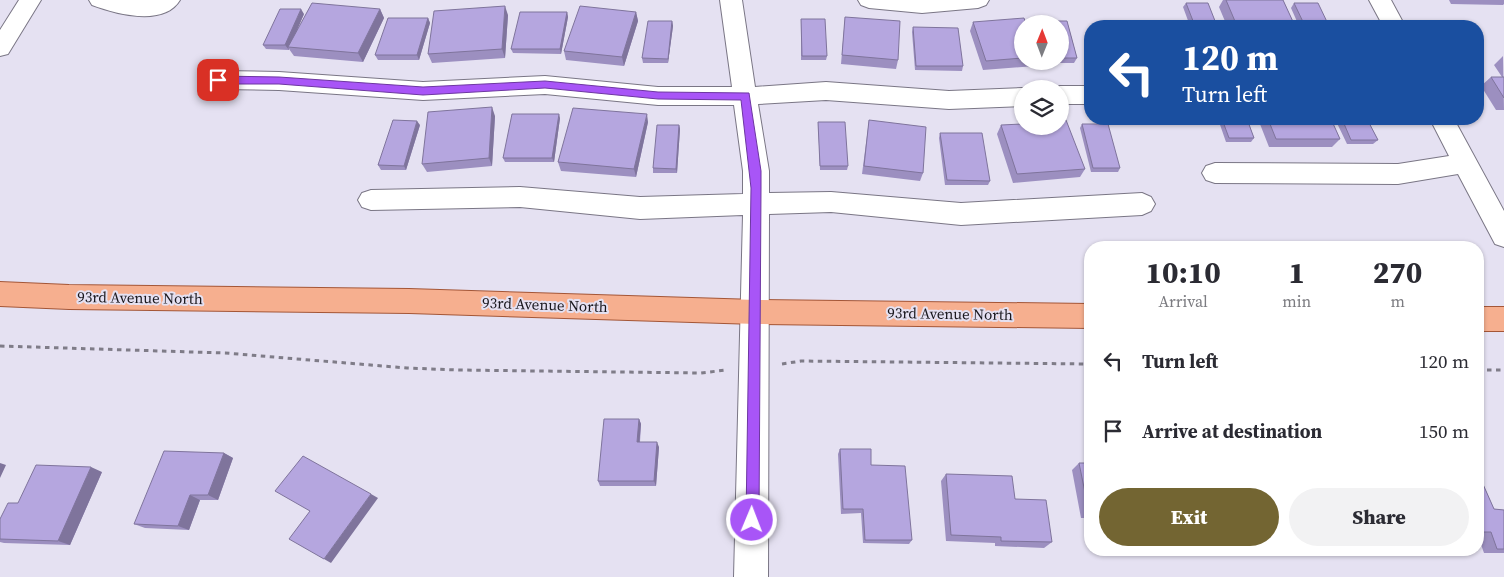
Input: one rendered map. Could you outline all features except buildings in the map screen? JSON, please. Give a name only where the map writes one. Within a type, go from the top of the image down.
[{"type":"main road","name":"93rd Avenue North","points":[[0,294],[69,297],[409,301],[756,312],[1084,316]]},
{"type":"main road","points":[[1484,319],[1504,319]]},
{"type":"street","points":[[0,48],[30,0]]},
{"type":"street","points":[[100,0],[123,9],[141,10],[158,7],[169,0]]},
{"type":"street","points":[[730,0],[756,171],[756,312],[751,577]]},
{"type":"street","points":[[869,0],[922,4],[978,0]]},
{"type":"street","points":[[1380,0],[1391,20]]},
{"type":"street","points":[[218,80],[279,81],[423,91],[545,85],[658,96],[746,96],[826,91],[949,100],[1014,97]]},
{"type":"street","points":[[1069,95],[1084,95]]},
{"type":"street","points":[[1445,125],[1504,236]]},
{"type":"street","points":[[1215,173],[1398,174],[1466,163]]},
{"type":"street","points":[[371,200],[520,197],[640,208],[831,202],[961,214],[1142,204]]},
{"type":"path","points":[[0,346],[225,353],[407,368],[458,370],[701,373],[801,361],[1084,364]]},
{"type":"path","points":[[1484,370],[1504,370]]},
{"type":"route","points":[[218,80],[279,81],[423,91],[545,85],[658,96],[746,96],[756,171],[752,520]]}]
